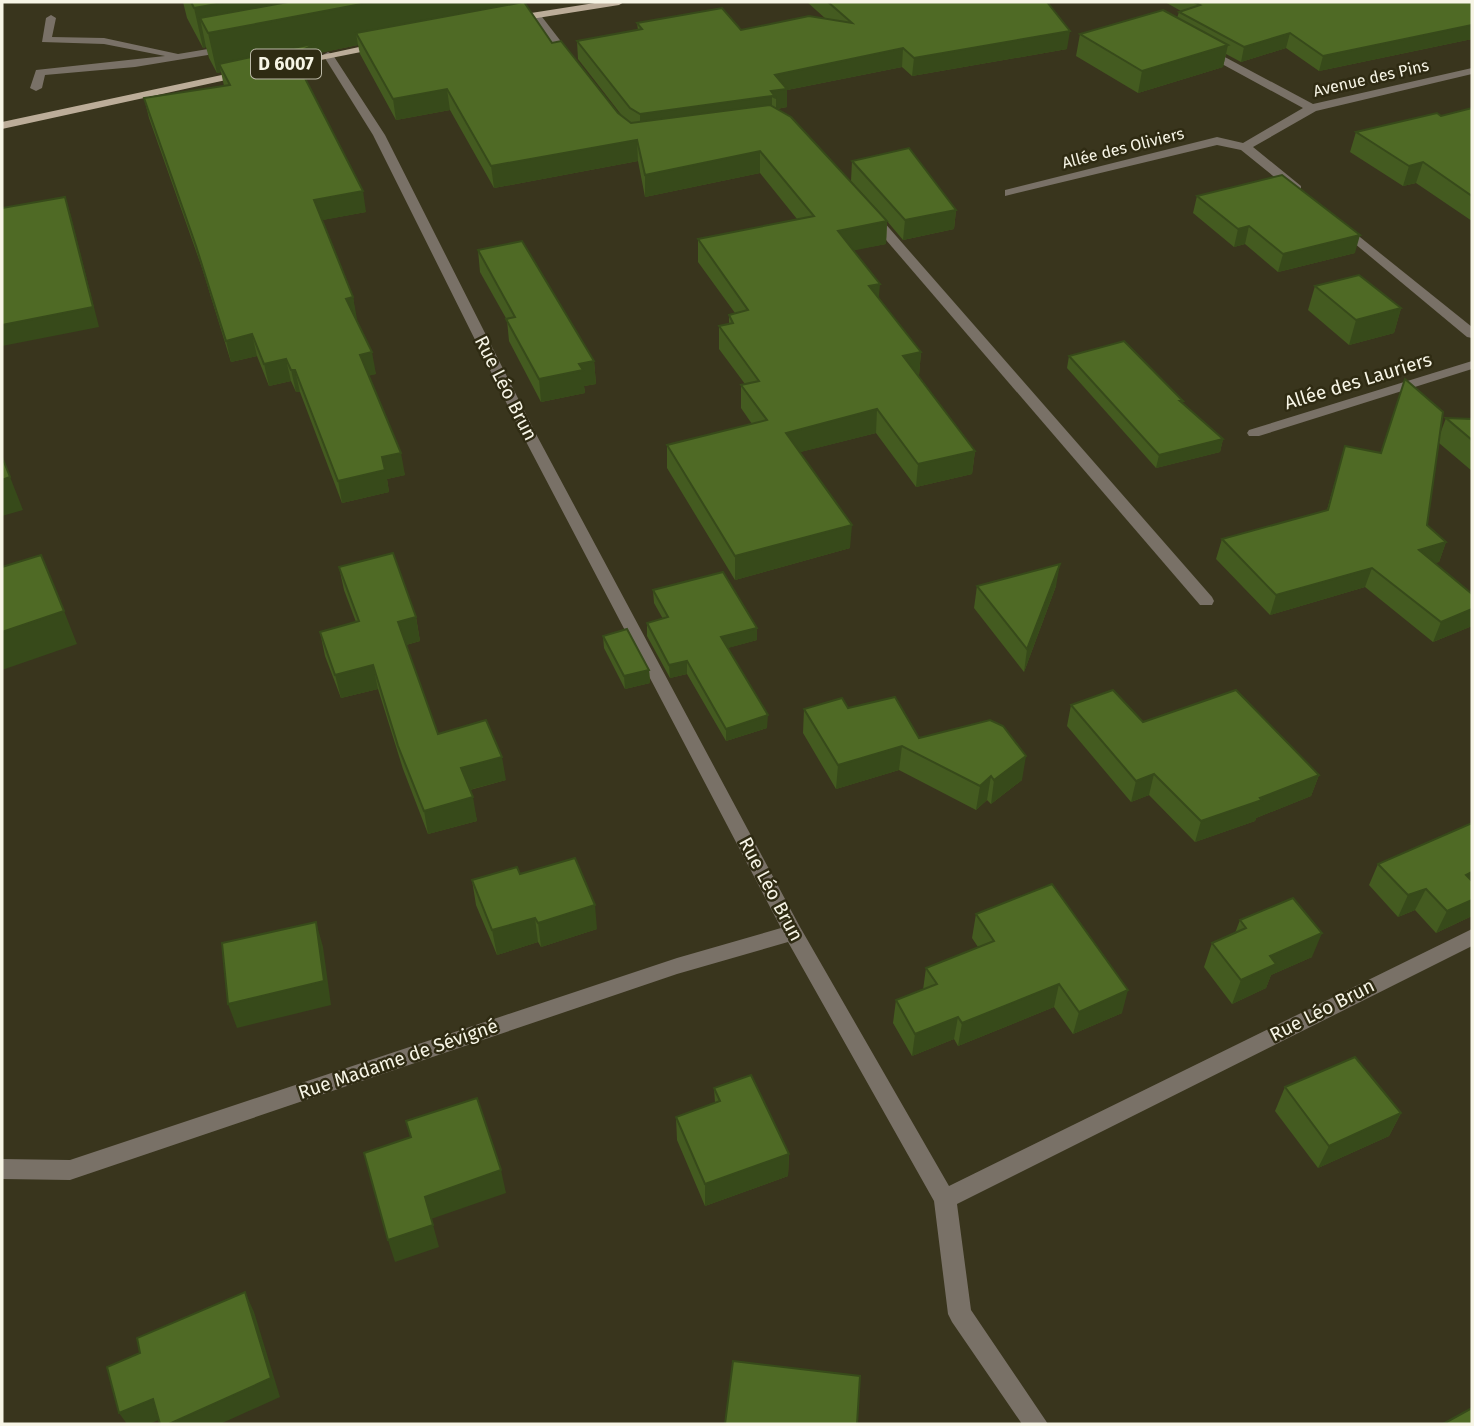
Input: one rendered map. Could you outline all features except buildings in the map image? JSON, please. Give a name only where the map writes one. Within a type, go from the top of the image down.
[{"type":"main road","points":[[572,8],[589,2]]},
{"type":"main road","points":[[496,22],[619,2]]},
{"type":"main road","name":"D 6007","points":[[287,64],[393,43]]},
{"type":"main road","name":"D 6007","points":[[2,126],[260,70]]},
{"type":"street","points":[[535,15],[576,68]]},
{"type":"street","points":[[51,18],[46,40],[104,41],[187,57]]},
{"type":"street","points":[[1187,40],[1282,94],[1312,107]]},
{"type":"street","points":[[36,88],[40,72],[187,57],[240,47]]},
{"type":"street","name":"Rue Léo Brun","points":[[328,55],[379,135],[529,434],[793,933],[945,1199],[1472,937]]},
{"type":"street","name":"Avenue des Pins","points":[[1245,147],[1312,107],[1472,71]]},
{"type":"street","name":"Allée des Oliviers","points":[[1009,193],[1217,141],[1245,147]]},
{"type":"street","points":[[1245,147],[1303,194]]},
{"type":"street","points":[[866,209],[1206,601]]},
{"type":"street","points":[[1334,220],[1472,334]]},
{"type":"street","name":"Allée des Lauriers","points":[[1254,433],[1472,365]]},
{"type":"street","name":"Rue Madame de Sévigné","points":[[2,1169],[70,1170],[677,966],[793,933]]},
{"type":"street","points":[[945,1199],[960,1314],[1037,1424]]}]
